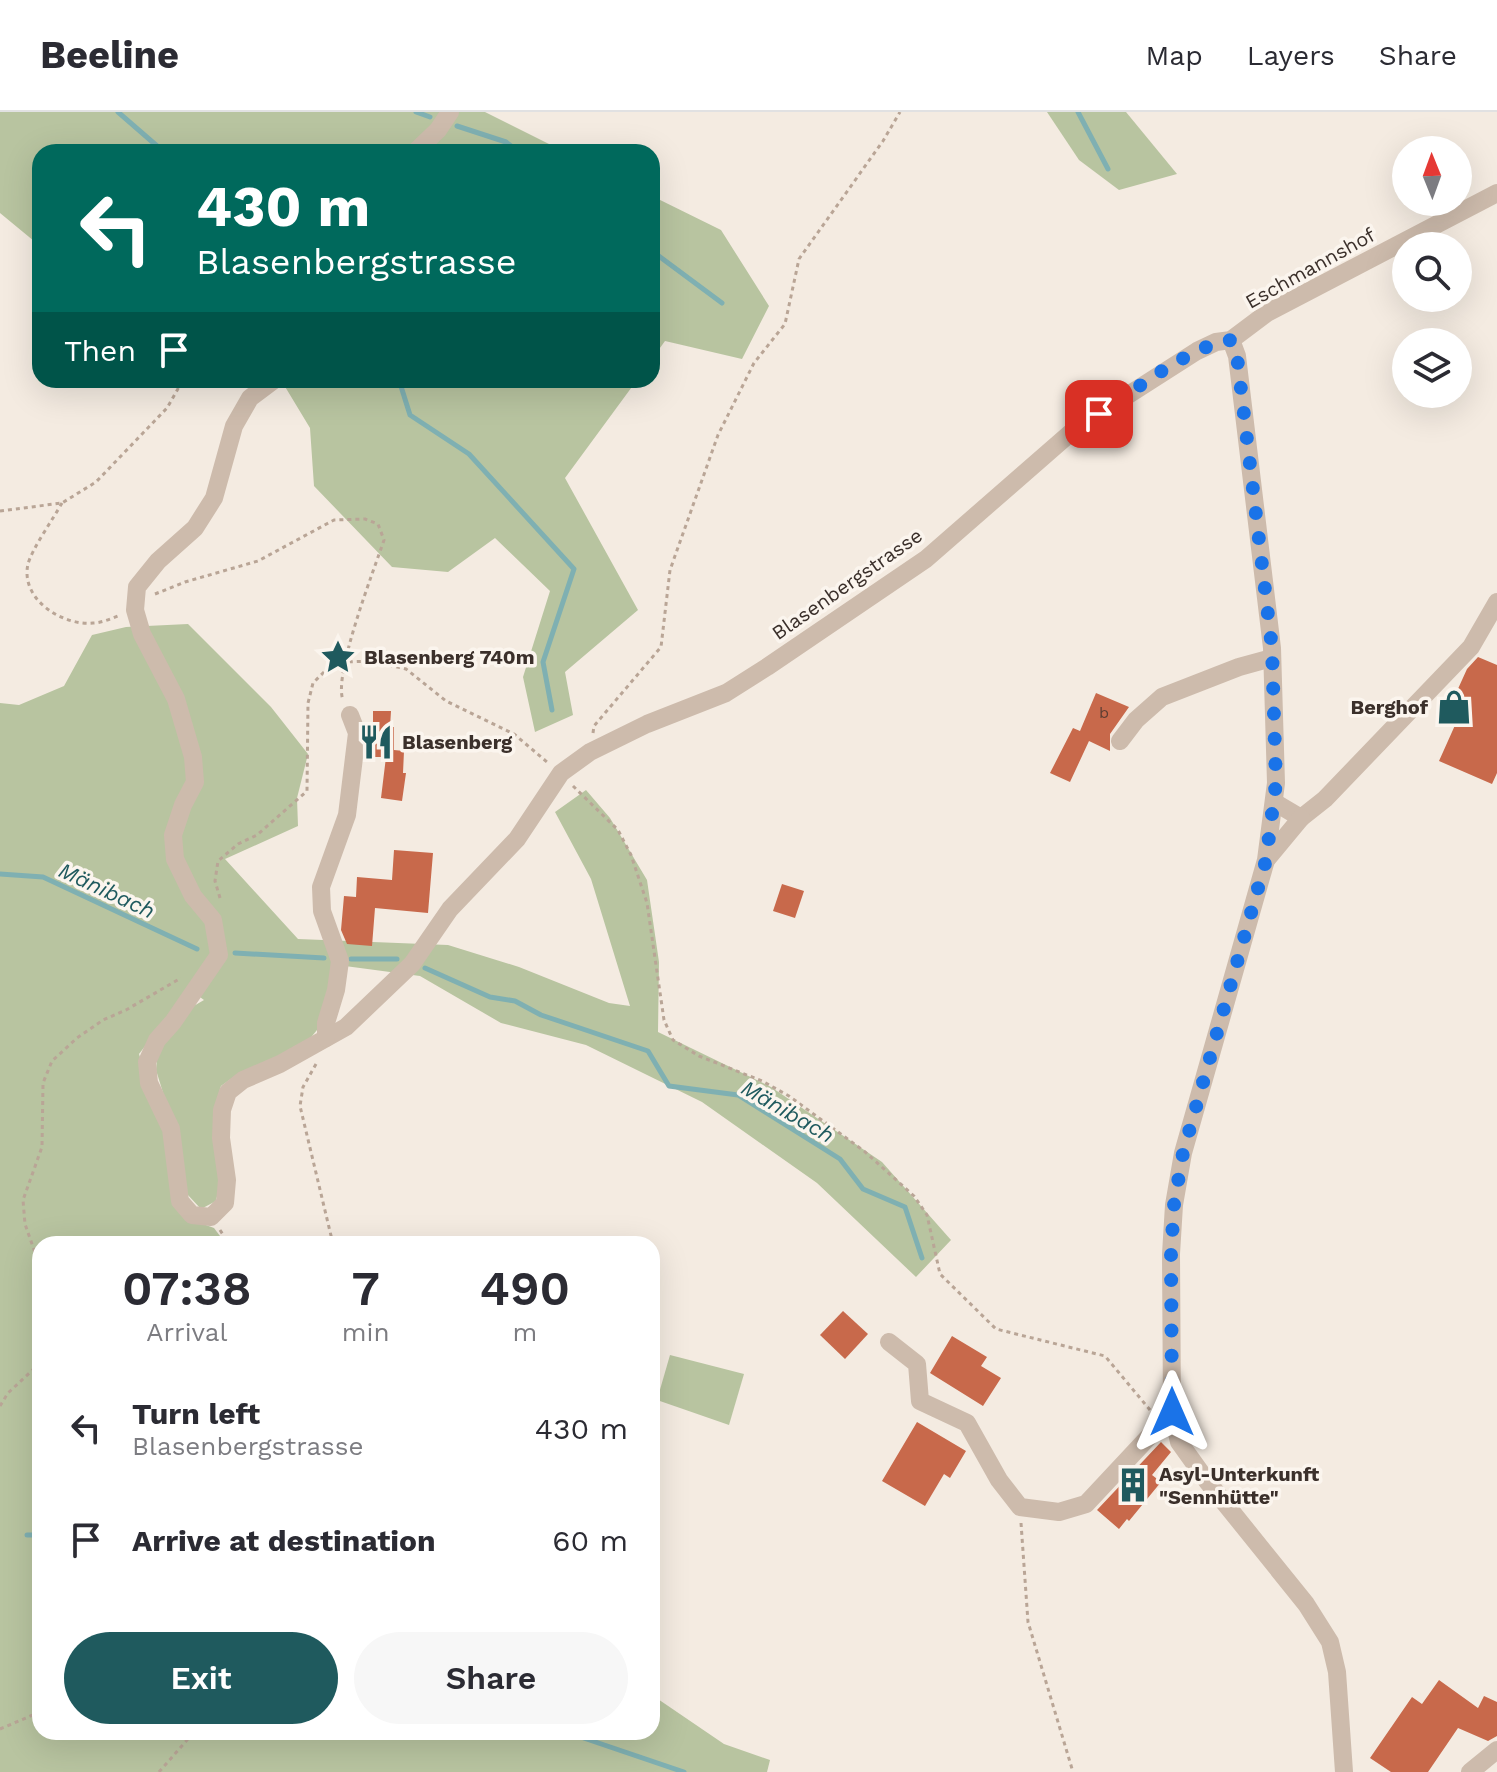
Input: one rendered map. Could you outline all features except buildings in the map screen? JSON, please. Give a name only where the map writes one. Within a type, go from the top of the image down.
[{"type":"street","points":[[423,144],[450,112]]},
{"type":"street","name":"Eschmannshof","points":[[1231,340],[1267,313],[1497,193]]},
{"type":"street","points":[[1231,340],[1239,372],[1272,658],[1276,783],[1266,860],[1183,1153],[1174,1205],[1166,1418],[1207,1481],[1306,1604],[1330,1642],[1337,1672],[1344,1772]]},
{"type":"street","name":"Blasenbergstrasse","points":[[135,610],[142,634],[176,699],[193,757],[195,782],[173,835],[175,859],[193,896],[213,920],[219,955],[157,1040],[147,1062],[149,1083],[171,1129],[180,1201],[192,1215],[211,1217],[225,1203],[227,1180],[221,1138],[222,1110],[228,1092],[243,1080],[280,1064],[346,1027],[412,964],[450,909],[517,839],[561,773],[590,752],[647,724],[726,693],[767,667],[926,559],[1075,429],[1197,351],[1216,342],[1231,340]]},
{"type":"street","points":[[135,610],[137,587],[158,561],[195,528],[214,498],[234,426],[250,398],[263,388]]},
{"type":"street","points":[[1266,860],[1301,818],[1325,799],[1471,647],[1497,602]]},
{"type":"street","points":[[1120,741],[1136,720],[1162,697],[1239,667],[1272,658]]},
{"type":"street","points":[[326,1038],[326,1023],[336,990],[340,961],[322,911],[321,887],[347,815],[357,733],[350,715]]},
{"type":"street","points":[[1274,802],[1301,818]]},
{"type":"street","points":[[889,1342],[917,1364],[920,1401],[967,1423],[999,1480],[1020,1507],[1059,1512],[1086,1504],[1166,1418]]},
{"type":"street","points":[[1470,1772],[1497,1750]]},
{"type":"path","points":[[590,752],[594,726],[661,647],[670,570],[688,517],[724,423],[754,363],[785,324],[799,259],[883,141],[900,112]]},
{"type":"path","points":[[0,511],[62,503],[96,482],[167,408],[178,388]]},
{"type":"path","points":[[62,503],[28,564],[28,585],[43,607],[71,621],[93,623],[135,610],[161,590],[258,561],[334,520],[365,519],[378,524],[384,540],[345,662],[340,692],[350,715]]},
{"type":"path","points":[[221,905],[215,881],[218,861],[238,844],[257,835],[307,791],[308,703],[313,683],[331,665],[345,662],[371,661],[406,669],[446,701],[514,734],[561,773],[618,830],[631,855],[647,903],[664,1020],[673,1040],[699,1056],[776,1089],[864,1151],[914,1196],[927,1215],[940,1274],[996,1329],[1105,1356],[1166,1418]]},
{"type":"path","points":[[32,1244],[25,1224],[23,1200],[42,1147],[43,1083],[52,1061],[103,1020],[180,978]]},
{"type":"path","points":[[318,1061],[303,1087],[300,1106],[331,1236]]},
{"type":"path","points":[[0,1406],[8,1393],[32,1370]]},
{"type":"path","points":[[1020,1507],[1028,1622],[1073,1772]]},
{"type":"path","points":[[0,1729],[32,1715]]},
{"type":"path","points":[[159,1772],[187,1740]]},
{"type":"green space","points":[[0,112],[485,112],[549,144],[32,144],[32,239],[0,213]]},
{"type":"green space","points":[[1047,112],[1126,112],[1177,174],[1119,190],[1079,160]]},
{"type":"green space","points":[[660,200],[721,230],[769,306],[742,359],[665,341],[660,348]]},
{"type":"green space","points":[[286,388],[631,388],[565,478],[638,610],[565,672],[573,715],[535,732],[523,677],[550,591],[495,538],[448,572],[392,567],[314,486],[310,428]]},
{"type":"green space","points":[[188,624],[271,707],[308,754],[297,798],[298,826],[225,859],[298,939],[448,945],[519,967],[609,1003],[630,1006],[591,879],[555,812],[586,790],[610,818],[647,880],[659,962],[658,1032],[771,1087],[882,1162],[951,1240],[916,1277],[817,1183],[702,1102],[586,1045],[501,1023],[420,976],[345,966],[333,971],[317,1030],[304,1046],[235,1076],[221,1086],[213,1112],[221,1177],[216,1201],[201,1209],[187,1194],[169,1112],[156,1070],[158,1047],[192,1007],[204,1000],[189,989],[139,1054],[165,1136],[184,1217],[214,1228],[220,1236],[32,1236],[32,1740],[660,1740],[660,1700],[724,1744],[770,1760],[767,1772],[0,1772],[0,703],[19,705],[64,686],[92,635],[126,627]]},
{"type":"green space","points":[[670,1355],[744,1374],[729,1425],[660,1401],[660,1390]]},
{"type":"waterway","points":[[118,112],[155,144]]},
{"type":"waterway","points":[[416,112],[430,117]]},
{"type":"waterway","points":[[1078,112],[1108,169]]},
{"type":"waterway","points":[[457,126],[509,144]]},
{"type":"waterway","points":[[660,257],[722,303]]},
{"type":"waterway","points":[[402,388],[410,415],[469,454],[574,569],[543,662],[552,710]]},
{"type":"waterway","name":"Mänibach","points":[[0,874],[43,877],[197,949]]},
{"type":"waterway","name":"Mänibach","points":[[235,953],[324,958]]},
{"type":"waterway","name":"Mänibach","points":[[351,959],[397,959]]},
{"type":"waterway","name":"Mänibach","points":[[425,968],[490,997],[515,1001],[541,1015],[648,1051],[669,1086],[738,1095],[840,1159],[863,1189],[905,1207],[922,1258]]},
{"type":"waterway","points":[[27,1535],[32,1535]]},
{"type":"waterway","points":[[590,1740],[684,1772]]},
{"type":"place","name":"Blasenberg 740m","points":[[338,657]]},
{"type":"place","name":"Berghof","points":[[1454,707]]},
{"type":"place","name":"Blasenberg","points":[[376,742]]},
{"type":"place","name":"Asyl-Unterkunft \"Sennhütte\"","points":[[1133,1485]]},
{"type":"route","points":[[1099,414],[1197,351],[1216,342],[1231,340],[1237,356],[1272,648],[1276,783],[1266,860],[1183,1153],[1174,1205],[1171,1254],[1172,1412]]}]
